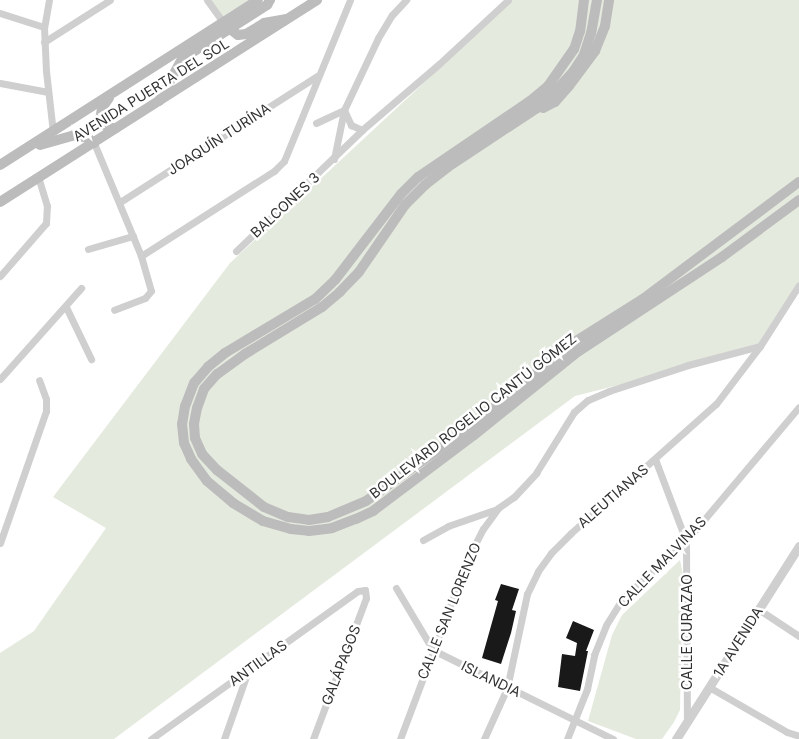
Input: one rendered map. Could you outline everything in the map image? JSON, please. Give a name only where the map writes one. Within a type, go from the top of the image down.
[{"type":"main road","name":"AVENIDA PUERTA DEL SOL","points":[[0,165],[153,67],[225,26],[258,0]]},
{"type":"main road","points":[[158,102],[170,79],[188,55],[225,26],[267,5],[270,0]]},
{"type":"main road","name":"AVENIDA PUERTA DEL SOL","points":[[0,202],[317,0]]},
{"type":"main road","name":"BOULEVARD ROGELIO CANTÚ GÓMEZ","points":[[584,0],[580,31],[574,49],[548,86],[530,101],[418,177],[400,194],[335,280],[315,299],[225,353],[208,367],[194,384],[185,406],[182,424],[184,443],[190,459],[207,481],[240,508],[263,520],[291,530],[309,531],[332,528],[356,520],[373,510],[474,435],[579,351],[722,257],[799,200]]},
{"type":"main road","name":"BOULEVARD ROGELIO CANTÚ GÓMEZ","points":[[597,0],[591,33],[584,55],[573,72],[537,108],[448,166],[425,185],[405,205],[359,272],[340,292],[322,307],[245,354],[217,374],[204,389],[197,408],[195,438],[202,454],[241,490],[264,507],[288,517],[309,520],[328,517],[366,501],[470,426],[573,344],[643,299],[799,182]]},
{"type":"main road","points":[[537,108],[547,107],[555,102],[583,71],[595,51],[605,26],[609,0]]},
{"type":"main road","points":[[225,26],[238,35],[242,35],[264,23],[276,19],[288,19]]},
{"type":"main road","points":[[153,67],[165,71],[170,79]]},
{"type":"main road","points":[[113,93],[102,108],[100,121],[108,128],[116,128]]},
{"type":"main road","points":[[23,150],[74,135],[88,138],[94,142]]},
{"type":"street","points":[[49,0],[44,27],[44,42],[53,132]]},
{"type":"street","points":[[44,42],[110,0]]},
{"type":"street","points":[[207,0],[225,26]]},
{"type":"street","points":[[141,256],[274,171],[284,161],[350,0]]},
{"type":"street","points":[[334,159],[344,110],[378,38],[392,15],[406,0]]},
{"type":"street","name":"BALCONES 3","points":[[236,251],[334,159],[362,130],[439,64],[508,0]]},
{"type":"street","points":[[0,12],[44,27]]},
{"type":"street","name":"JOAQUÍN TURÍNA","points":[[120,202],[318,75]]},
{"type":"street","points":[[0,82],[48,92]]},
{"type":"street","points":[[344,110],[351,125],[362,130]]},
{"type":"street","points":[[316,123],[344,110]]},
{"type":"street","points":[[94,142],[120,202],[141,256],[150,286],[150,295],[114,310]]},
{"type":"street","points":[[0,276],[46,223],[47,206],[38,177]]},
{"type":"street","points":[[88,250],[133,236]]},
{"type":"street","name":"ALEUTIANAS","points":[[484,739],[506,688],[527,594],[538,571],[571,533],[716,404],[760,346],[799,284]]},
{"type":"street","points":[[0,379],[81,288]]},
{"type":"street","points":[[66,307],[91,359]]},
{"type":"street","name":"CALLE SAN LORENZO","points":[[400,739],[468,558],[483,529],[498,508],[514,497],[536,473],[562,427],[574,412],[588,400],[688,366],[760,346]]},
{"type":"street","points":[[0,542],[46,412],[46,398],[39,380]]},
{"type":"street","name":"CALLE MALVINAS","points":[[567,739],[587,688],[594,655],[606,625],[623,598],[686,541],[799,407]]},
{"type":"street","name":"CALLE CURAZAO","points":[[655,459],[686,541],[688,720]]},
{"type":"street","points":[[423,540],[448,526],[498,508]]},
{"type":"street","name":"1A AVENIDA","points":[[676,739],[799,546]]},
{"type":"street","points":[[396,588],[432,650]]},
{"type":"street","name":"ANTILLAS","points":[[151,739],[248,672],[358,591],[365,590]]},
{"type":"street","name":"GALÁPAGOS","points":[[313,739],[366,598],[365,590]]},
{"type":"street","points":[[758,609],[799,636]]},
{"type":"street","name":"ISLANDIA","points":[[432,650],[613,739]]},
{"type":"street","points":[[224,739],[248,672]]},
{"type":"street","points":[[709,688],[787,732],[799,736]]},
{"type":"shaded area","points":[[210,0],[249,0],[222,17]]},
{"type":"shaded area","points":[[507,0],[799,0],[799,283],[758,350],[575,396],[114,739],[0,739],[0,653],[34,631],[106,528],[53,497],[230,263],[500,12]]},
{"type":"shaded area","points":[[680,560],[683,575],[680,710],[674,722],[662,739],[636,739],[588,721],[612,635],[622,615]]},
{"type":"building","points":[[501,584],[519,589],[512,610],[516,611],[511,633],[501,664],[482,658],[498,601],[495,600]]},
{"type":"building","points":[[573,621],[594,630],[586,651],[588,651],[580,691],[558,687],[562,654],[575,656],[577,643],[566,638]]}]
